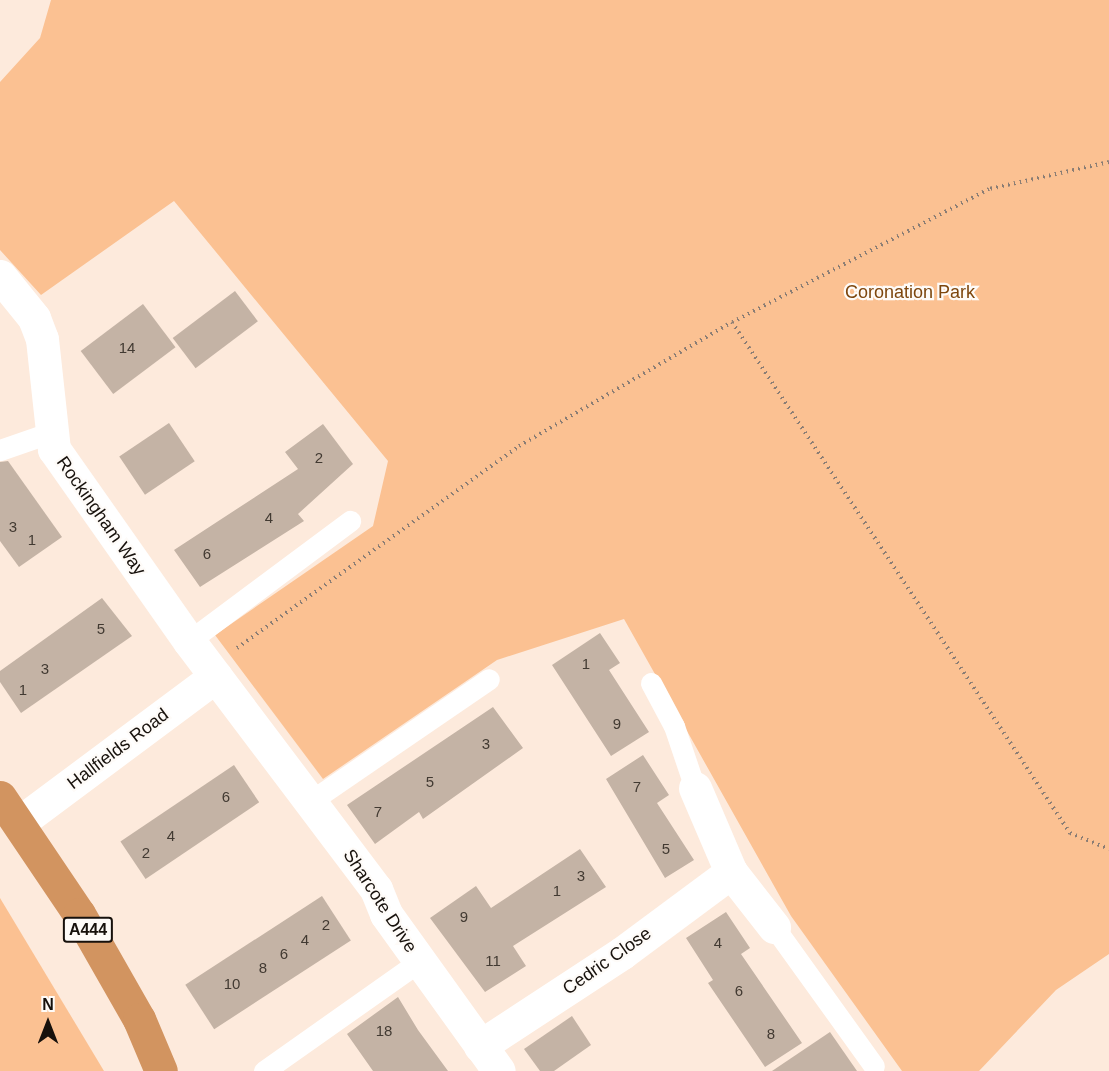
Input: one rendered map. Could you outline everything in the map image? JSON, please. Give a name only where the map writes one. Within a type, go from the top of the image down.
[{"type":"highway","name":"A444","points":[[0,797],[20,822],[139,1019],[161,1071]]},
{"type":"street","name":"Rockingham Way","points":[[0,276],[34,318],[42,339],[49,433],[54,449],[216,676]]},
{"type":"street","name":"Sharcote Drive","points":[[216,676],[308,803],[376,889],[386,914],[490,1058]]},
{"type":"street","name":"Hallfields Road","points":[[20,822],[216,676]]},
{"type":"street","points":[[695,788],[730,872],[774,927]]},
{"type":"street","name":"Cedric Close","points":[[490,1058],[622,953],[730,872]]},
{"type":"lane","points":[[0,450],[49,433]]},
{"type":"lane","points":[[193,646],[350,521]]},
{"type":"lane","points":[[308,803],[489,679]]},
{"type":"lane","points":[[651,683],[674,726],[695,788]]},
{"type":"lane","points":[[774,927],[874,1066]]},
{"type":"lane","points":[[264,1071],[420,961]]},
{"type":"path","points":[[193,646],[211,642],[233,651],[519,446],[732,322],[989,189],[1109,162]]},
{"type":"path","points":[[732,322],[1070,833],[1109,849]]},
{"type":"green space","name":"Coronation Park","points":[[51,0],[1109,0],[1109,954],[1056,990],[979,1071],[902,1071],[791,916],[624,619],[497,660],[323,779],[215,635],[373,526],[388,461],[174,201],[41,295],[0,250],[0,82],[40,38]]},
{"type":"green space","points":[[0,898],[104,1071],[0,1071]]},
{"type":"building","points":[[235,291],[258,321],[196,368],[173,338]]},
{"type":"building","points":[[143,304],[175,347],[113,394],[81,351]]},
{"type":"building","points":[[169,423],[195,461],[145,495],[119,457]]},
{"type":"building","points":[[323,424],[353,464],[298,514],[304,521],[200,587],[174,550],[298,469],[285,452]]},
{"type":"building","points":[[8,461],[62,537],[19,567],[0,541],[0,462]]},
{"type":"building","points":[[102,598],[132,636],[21,713],[0,682],[0,671]]},
{"type":"building","points":[[600,633],[620,663],[609,670],[649,732],[611,756],[552,665]]},
{"type":"building","points":[[493,707],[523,748],[423,819],[419,812],[375,844],[347,805]]},
{"type":"building","points":[[643,755],[669,795],[657,803],[694,860],[665,878],[606,779]]},
{"type":"building","points":[[234,765],[259,802],[146,879],[120,842]]},
{"type":"building","points":[[580,849],[606,887],[513,946],[526,966],[485,992],[430,918],[476,886],[491,908]]},
{"type":"building","points":[[322,896],[351,940],[214,1029],[185,985]]},
{"type":"building","points":[[726,912],[750,948],[741,954],[802,1043],[765,1067],[708,983],[713,980],[686,938]]},
{"type":"building","points":[[398,997],[418,1030],[448,1071],[373,1071],[347,1034]]},
{"type":"building","points":[[572,1016],[591,1045],[554,1071],[540,1071],[524,1049]]},
{"type":"building","points":[[830,1032],[857,1071],[772,1071]]}]
